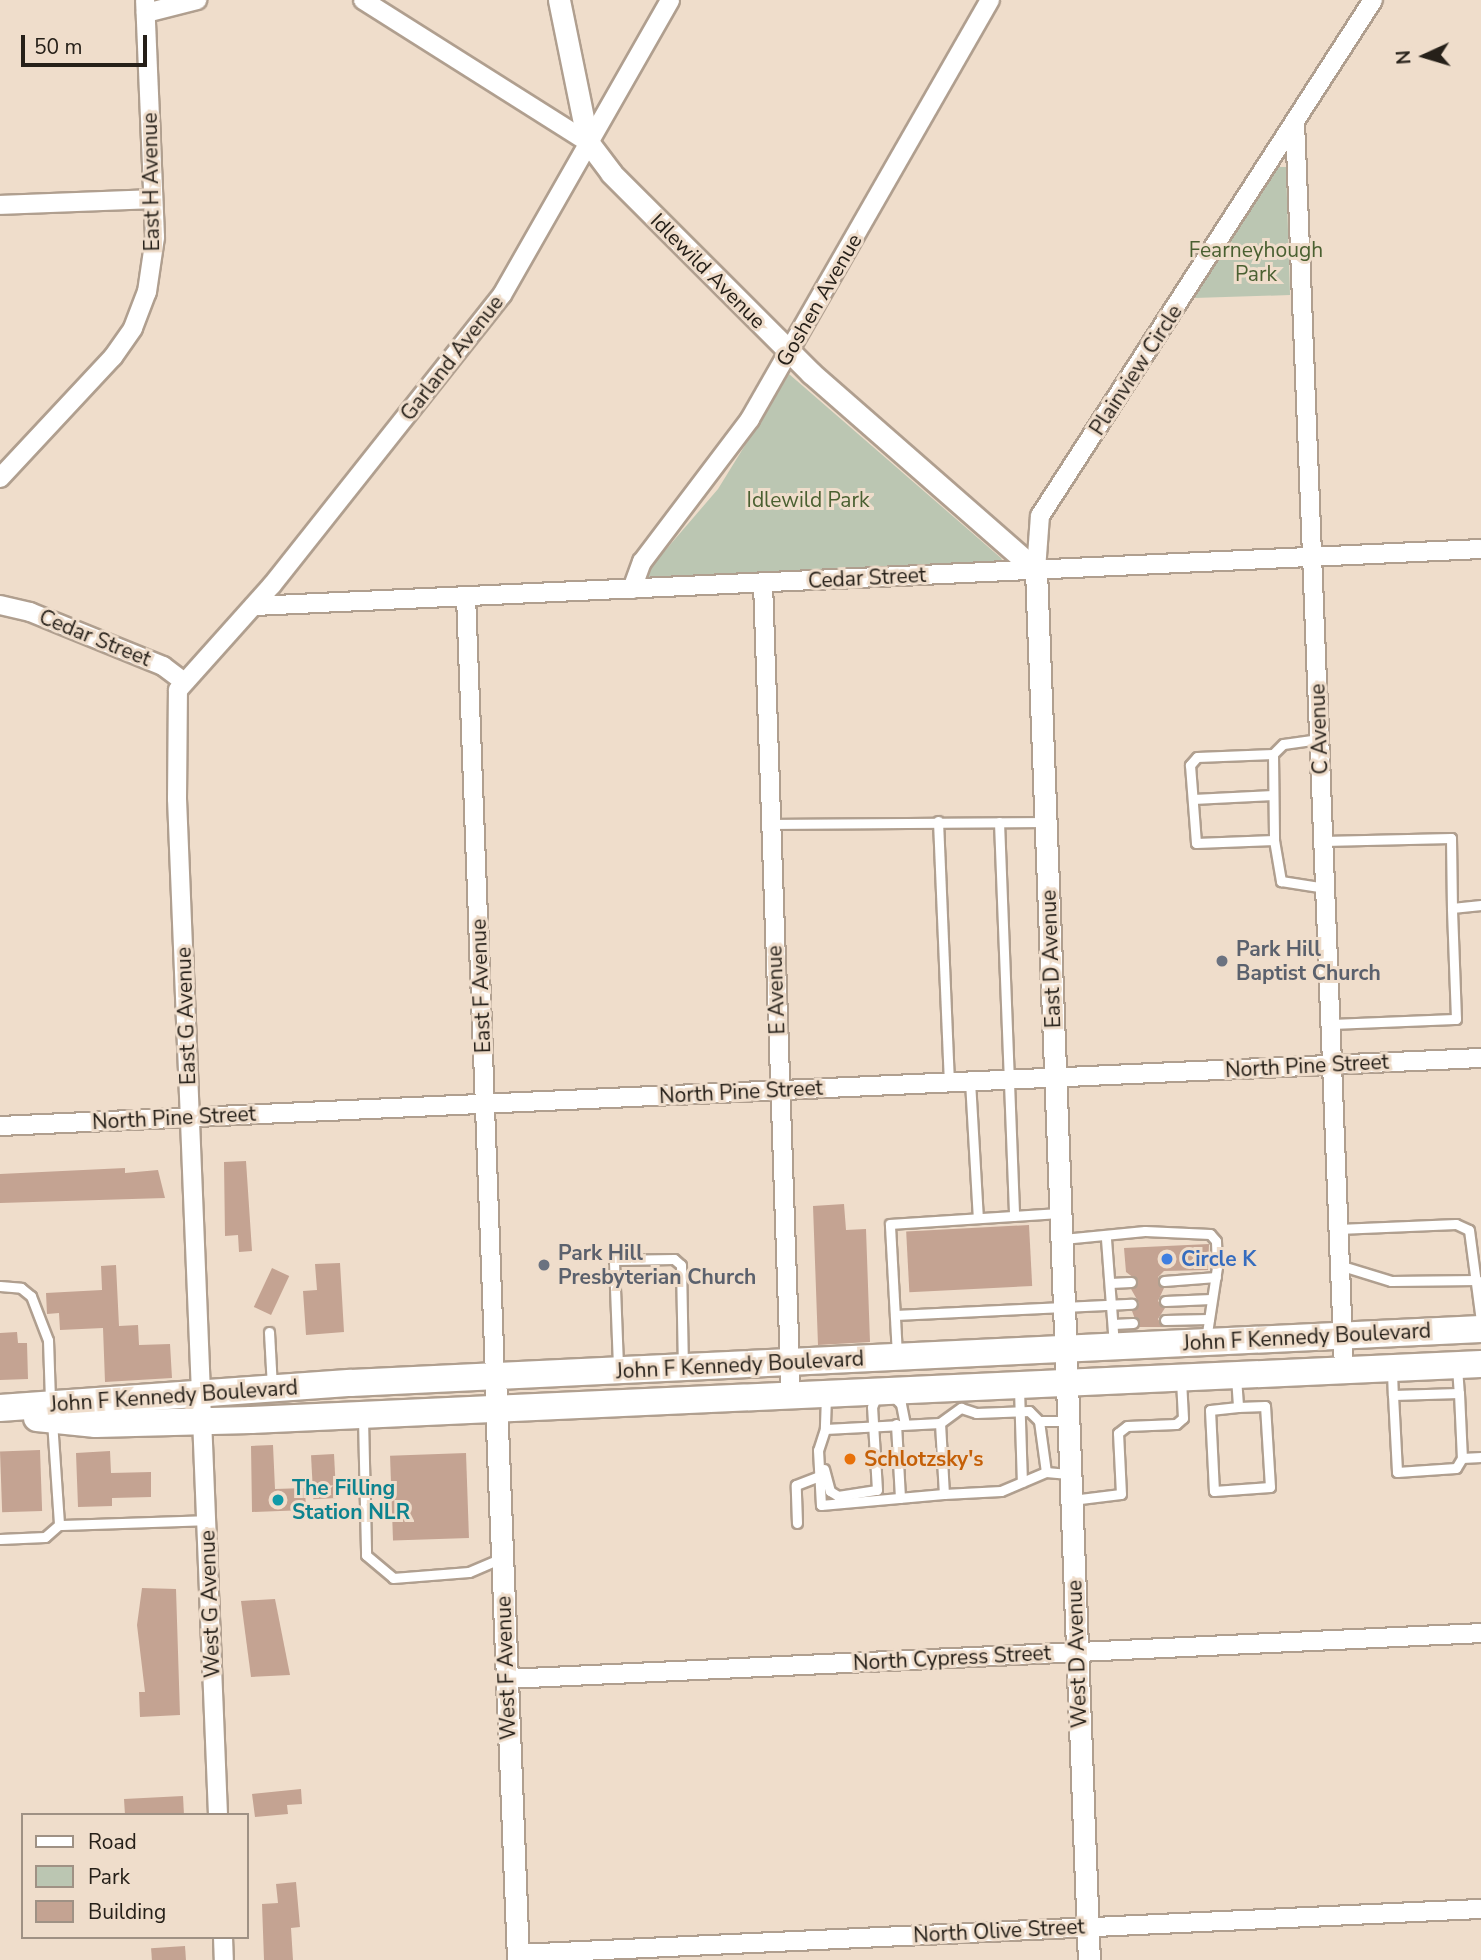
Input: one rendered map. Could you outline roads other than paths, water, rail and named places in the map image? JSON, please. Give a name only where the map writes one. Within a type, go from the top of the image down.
[{"type":"main road","name":"John F Kennedy Boulevard","points":[[0,1416],[201,1394],[495,1376],[791,1365],[886,1371],[1066,1349],[1114,1335],[1207,1330],[1342,1336],[1481,1329]]},
{"type":"main road","name":"John F Kennedy Boulevard","points":[[0,1408],[203,1420],[363,1415],[826,1394],[886,1371],[960,1397],[1019,1397],[1067,1382],[1469,1364]]},
{"type":"street","points":[[146,6],[197,0]]},
{"type":"street","name":"Idlewild Avenue","points":[[363,0],[588,142],[611,173],[789,352],[1036,570]]},
{"type":"street","points":[[559,0],[588,142]]},
{"type":"street","name":"Garland Avenue","points":[[184,682],[254,606],[502,296],[670,0]]},
{"type":"street","name":"Goshen Avenue","points":[[632,589],[642,562],[718,467],[789,352],[990,0]]},
{"type":"street","name":"Plainview Circle","points":[[1036,570],[1040,516],[1373,0]]},
{"type":"street","name":"East H Avenue","points":[[0,478],[133,328],[154,252],[146,6]]},
{"type":"street","name":"C Avenue","points":[[1295,122],[1344,1370]]},
{"type":"street","points":[[0,205],[153,199]]},
{"type":"street","name":"Cedar Street","points":[[254,606],[1481,549]]},
{"type":"street","name":"East D Avenue","points":[[1036,570],[1066,1349]]},
{"type":"street","name":"E Avenue","points":[[763,583],[791,1396]]},
{"type":"street","name":"East F Avenue","points":[[466,596],[495,1376]]},
{"type":"street","name":"Cedar Street","points":[[0,606],[30,612],[163,666],[184,682]]},
{"type":"street","name":"East G Avenue","points":[[184,682],[175,703],[201,1394]]},
{"type":"street","name":"North Pine Street","points":[[0,1126],[1481,1058]]},
{"type":"street","name":"West D Avenue","points":[[1066,1349],[1089,1960]]},
{"type":"street","name":"West F Avenue","points":[[495,1376],[518,1957]]},
{"type":"street","name":"West G Avenue","points":[[201,1394],[218,1813]]},
{"type":"street","name":"North Cypress Street","points":[[507,1679],[1481,1633]]},
{"type":"street","name":"North Olive Street","points":[[518,1957],[1481,1909]]},
{"type":"street","points":[[223,1939],[224,1960]]},
{"type":"lane","points":[[1274,840],[1196,843],[1190,765],[1197,757],[1273,754],[1283,744],[1319,739]]},
{"type":"lane","points":[[1273,754],[1274,840],[1281,881],[1325,887]]},
{"type":"lane","points":[[1193,799],[1273,795]]},
{"type":"lane","points":[[938,821],[949,1082]]},
{"type":"lane","points":[[999,822],[1014,1216]]},
{"type":"lane","points":[[771,824],[1046,822]]},
{"type":"lane","points":[[1323,841],[1451,838],[1456,1019],[1330,1024]]},
{"type":"lane","points":[[1452,908],[1481,905]]},
{"type":"lane","points":[[970,1081],[978,1218]]},
{"type":"lane","points":[[818,1450],[830,1491],[838,1496],[877,1490],[872,1407],[886,1371],[895,1315],[890,1224],[1061,1213]]},
{"type":"lane","points":[[1338,1229],[1456,1224],[1472,1239],[1481,1321]]},
{"type":"lane","points":[[1062,1239],[1106,1238],[1145,1231],[1210,1234],[1216,1241],[1216,1277],[1207,1330],[1166,1320]]},
{"type":"lane","points":[[1106,1238],[1114,1335],[1133,1323]]},
{"type":"lane","points":[[618,1370],[614,1261],[674,1259],[681,1265],[683,1367]]},
{"type":"lane","points":[[1339,1265],[1391,1281],[1477,1280]]},
{"type":"lane","points":[[1164,1281],[1216,1277]]},
{"type":"lane","points":[[1110,1283],[1131,1282]]},
{"type":"lane","points":[[0,1286],[21,1288],[31,1296],[48,1340],[59,1525]]},
{"type":"lane","points":[[1165,1301],[1211,1300]]},
{"type":"lane","points":[[895,1315],[1132,1304]]},
{"type":"lane","points":[[269,1332],[272,1389]]},
{"type":"lane","points":[[1392,1368],[1396,1472],[1455,1468],[1462,1458],[1459,1393],[1469,1364]]},
{"type":"lane","points":[[886,1371],[901,1404],[901,1498]]},
{"type":"lane","points":[[1236,1375],[1238,1408]]},
{"type":"lane","points":[[1072,1500],[1121,1494],[1118,1433],[1127,1426],[1176,1424],[1183,1418],[1181,1378]]},
{"type":"lane","points":[[1393,1395],[1459,1393]]},
{"type":"lane","points":[[826,1394],[825,1429],[818,1450],[821,1505],[1001,1491],[1045,1472],[1071,1475]]},
{"type":"lane","points":[[944,1494],[940,1423],[960,1397]]},
{"type":"lane","points":[[1019,1397],[1039,1421],[1045,1472]]},
{"type":"lane","points":[[1019,1397],[1022,1482]]},
{"type":"lane","points":[[1265,1406],[1270,1487],[1214,1491],[1210,1410],[1238,1408],[1265,1406]]},
{"type":"lane","points":[[363,1415],[366,1555],[393,1578],[469,1572],[502,1558]]},
{"type":"lane","points":[[1039,1421],[1069,1421]]},
{"type":"lane","points":[[825,1429],[940,1423]]},
{"type":"lane","points":[[1462,1458],[1481,1457]]},
{"type":"lane","points":[[797,1523],[796,1485],[820,1476]]},
{"type":"lane","points":[[0,1539],[45,1537],[59,1525],[207,1520]]},
{"type":"place","name":"Park Hill Baptist Church","points":[[1222,961]]},
{"type":"place","name":"Circle K","points":[[1167,1259]]},
{"type":"place","name":"Park Hill Presbyterian Church","points":[[544,1265]]},
{"type":"place","name":"Schlotzsky's","points":[[850,1459]]},
{"type":"place","name":"The Filling Station NLR","points":[[278,1500]]},
{"type":"park label","name":"Fearneyhough Park","points":[[1256,262]]},
{"type":"park label","name":"Idlewild Park","points":[[808,500]]}]
